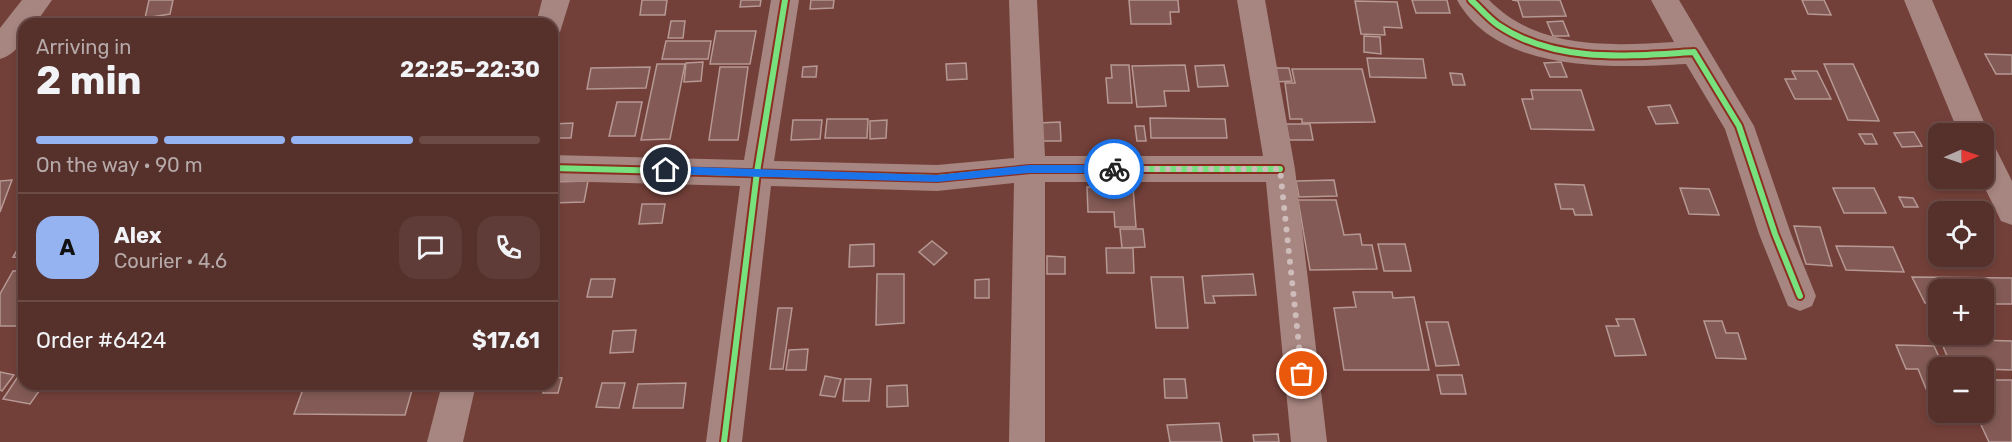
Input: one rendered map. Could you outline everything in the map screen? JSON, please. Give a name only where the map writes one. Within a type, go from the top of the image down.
[{"type":"street","points":[[24,18],[38,0]]},
{"type":"street","points":[[552,18],[556,0]]},
{"type":"street","points":[[724,442],[757,172],[785,0]]},
{"type":"street","points":[[1023,0],[1029,169],[1027,442]]},
{"type":"street","points":[[1251,0],[1280,169],[1309,442]]},
{"type":"street","points":[[1471,0],[1497,25],[1524,39],[1554,49],[1589,53],[1694,52]]},
{"type":"street","points":[[1665,0],[1739,126],[1775,234],[1800,296]]},
{"type":"street","points":[[1918,0],[1969,123]]},
{"type":"street","points":[[0,48],[18,25]]},
{"type":"street","points":[[558,168],[937,178],[1029,169],[1280,169]]},
{"type":"street","points":[[1996,169],[2012,212]]},
{"type":"street","points":[[445,442],[458,390]]},
{"type":"building","points":[[149,0],[173,0],[170,14],[145,18]]},
{"type":"building","points":[[642,0],[667,0],[665,15],[640,15]]},
{"type":"building","points":[[741,0],[761,0],[760,6],[740,7]]},
{"type":"building","points":[[811,0],[834,0],[833,8],[810,9]]},
{"type":"building","points":[[1129,0],[1178,0],[1179,12],[1170,12],[1171,24],[1131,24]]},
{"type":"building","points":[[1412,0],[1447,0],[1450,13],[1416,13]]},
{"type":"building","points":[[1512,0],[1560,0],[1566,16],[1523,17],[1518,1]]},
{"type":"building","points":[[1802,0],[1824,0],[1831,15],[1808,14]]},
{"type":"building","points":[[1355,1],[1397,2],[1402,28],[1384,27],[1385,35],[1361,34]]},
{"type":"building","points":[[671,21],[685,21],[683,38],[668,38]]},
{"type":"building","points":[[1563,21],[1569,36],[1553,36],[1547,22]]},
{"type":"building","points":[[716,31],[756,31],[750,64],[710,64]]},
{"type":"building","points":[[1364,36],[1380,37],[1381,54],[1364,52]]},
{"type":"building","points":[[666,41],[711,41],[708,59],[662,59]]},
{"type":"building","points":[[1985,54],[2012,55],[2012,74],[1996,74]]},
{"type":"building","points":[[1367,58],[1423,59],[1426,78],[1370,77]]},
{"type":"building","points":[[703,62],[701,81],[684,82],[686,63]]},
{"type":"building","points":[[1561,62],[1567,77],[1550,77],[1544,63]]},
{"type":"building","points":[[966,63],[967,79],[947,80],[946,64]]},
{"type":"building","points":[[657,64],[685,64],[670,139],[641,140]]},
{"type":"building","points":[[1824,64],[1853,64],[1879,121],[1848,120]]},
{"type":"building","points":[[1111,65],[1129,65],[1132,103],[1108,103],[1106,78],[1112,78]]},
{"type":"building","points":[[1185,65],[1189,91],[1164,91],[1166,106],[1137,107],[1132,66]]},
{"type":"building","points":[[1224,65],[1228,86],[1198,87],[1195,66]]},
{"type":"building","points":[[817,66],[816,77],[802,77],[803,67]]},
{"type":"building","points":[[650,67],[646,88],[587,89],[591,68]]},
{"type":"building","points":[[720,67],[748,67],[738,140],[709,140]]},
{"type":"building","points":[[1272,68],[1289,68],[1292,81],[1275,82]]},
{"type":"building","points":[[1292,69],[1362,69],[1375,122],[1302,123],[1302,119],[1290,119],[1285,83],[1295,83]]},
{"type":"building","points":[[1792,71],[1817,71],[1831,99],[1795,99],[1785,79],[1796,79]]},
{"type":"building","points":[[1450,73],[1462,74],[1465,85],[1453,85]]},
{"type":"building","points":[[1531,90],[1581,90],[1594,130],[1531,129],[1522,99],[1533,99]]},
{"type":"building","points":[[617,102],[642,102],[635,136],[609,136]]},
{"type":"building","points":[[1670,105],[1678,123],[1656,124],[1648,107]]},
{"type":"building","points":[[1150,118],[1225,119],[1227,138],[1151,138]]},
{"type":"building","points":[[827,119],[868,119],[867,138],[825,138]]},
{"type":"building","points":[[793,120],[822,120],[820,139],[791,140]]},
{"type":"building","points":[[887,120],[886,138],[870,139],[870,121]]},
{"type":"building","points":[[1060,122],[1061,141],[1039,141],[1038,123]]},
{"type":"building","points":[[573,123],[571,138],[558,138],[558,124]]},
{"type":"building","points":[[1286,124],[1310,124],[1313,140],[1289,140]]},
{"type":"building","points":[[1135,126],[1144,126],[1146,141],[1137,141]]},
{"type":"building","points":[[1914,132],[1922,146],[1902,147],[1894,133]]},
{"type":"building","points":[[1859,134],[1872,134],[1877,144],[1865,144]]},
{"type":"building","points":[[12,180],[0,212],[0,181]]},
{"type":"building","points":[[1334,180],[1337,196],[1299,197],[1296,181]]},
{"type":"building","points":[[588,181],[584,202],[558,203],[558,182]]},
{"type":"building","points":[[1555,184],[1584,185],[1592,215],[1575,215],[1573,209],[1561,209]]},
{"type":"building","points":[[1087,187],[1133,187],[1136,227],[1115,227],[1114,212],[1088,212]]},
{"type":"building","points":[[1680,188],[1709,189],[1719,215],[1689,214]]},
{"type":"building","points":[[1833,188],[1874,188],[1886,213],[1844,213]]},
{"type":"building","points":[[1899,197],[1913,198],[1918,207],[1904,207]]},
{"type":"building","points":[[1298,200],[1336,200],[1344,235],[1360,234],[1362,245],[1372,245],[1377,269],[1310,270]]},
{"type":"building","points":[[642,204],[665,204],[662,223],[639,224]]},
{"type":"building","points":[[1794,226],[1820,227],[1832,266],[1806,264]]},
{"type":"building","points":[[1120,229],[1143,229],[1145,247],[1122,248]]},
{"type":"building","points":[[932,241],[947,253],[934,265],[919,252]]},
{"type":"building","points":[[874,244],[874,266],[849,267],[850,245]]},
{"type":"building","points":[[1378,244],[1405,244],[1411,271],[1384,271]]},
{"type":"building","points":[[1836,246],[1893,247],[1904,272],[1846,270]]},
{"type":"building","points":[[18,248],[18,257],[13,257]]},
{"type":"building","points":[[1106,248],[1133,248],[1134,273],[1107,273]]},
{"type":"building","points":[[1047,256],[1065,257],[1065,274],[1047,274]]},
{"type":"building","points":[[13,271],[18,271],[18,326],[0,326],[0,294]]},
{"type":"building","points":[[877,274],[904,274],[904,323],[876,325]]},
{"type":"building","points":[[1253,274],[1256,295],[1213,296],[1215,303],[1205,303],[1202,276]]},
{"type":"building","points":[[1151,277],[1183,277],[1188,328],[1156,328]]},
{"type":"building","points":[[1912,277],[2012,278],[2012,304],[1994,304],[1994,279],[1928,279],[1928,303],[1925,303]]},
{"type":"building","points":[[591,279],[615,279],[612,297],[587,297]]},
{"type":"building","points":[[989,279],[989,298],[975,298],[975,280]]},
{"type":"building","points":[[1353,292],[1392,292],[1393,298],[1414,297],[1429,370],[1344,370],[1334,308],[1356,307]]},
{"type":"building","points":[[778,308],[792,308],[783,369],[770,369]]},
{"type":"building","points":[[1616,319],[1634,319],[1646,355],[1615,356],[1606,326],[1619,326]]},
{"type":"building","points":[[1704,321],[1722,321],[1726,333],[1738,333],[1746,359],[1716,358]]},
{"type":"building","points":[[1426,322],[1448,322],[1459,365],[1436,366]]},
{"type":"building","points":[[636,330],[633,352],[610,353],[613,331]]},
{"type":"building","points":[[1994,340],[2012,341],[2012,370],[1994,369],[1994,357],[1947,357],[1942,345],[1994,345]]},
{"type":"building","points":[[1896,345],[1934,346],[1939,357],[1928,357],[1928,391],[1918,369],[1906,369]]},
{"type":"building","points":[[808,349],[806,370],[786,370],[789,350]]},
{"type":"building","points":[[0,372],[14,375],[2,391],[0,390]]},
{"type":"building","points":[[1437,375],[1462,375],[1466,394],[1441,394]]},
{"type":"building","points":[[18,376],[18,390],[40,390],[30,404],[3,399]]},
{"type":"building","points":[[825,376],[841,379],[835,397],[820,395]]},
{"type":"building","points":[[558,378],[562,378],[558,393],[543,393],[544,390],[558,390]]},
{"type":"building","points":[[845,379],[871,379],[869,401],[843,401]]},
{"type":"building","points":[[1164,379],[1185,379],[1187,398],[1165,398]]},
{"type":"building","points":[[1994,380],[2012,380],[2012,442],[1989,442],[1980,423],[1994,423]]},
{"type":"building","points":[[602,383],[625,383],[619,408],[596,407]]},
{"type":"building","points":[[686,383],[683,408],[633,408],[638,384]]},
{"type":"building","points":[[907,385],[908,406],[887,407],[887,386]]},
{"type":"building","points":[[303,390],[412,390],[405,415],[294,414]]},
{"type":"building","points":[[1219,423],[1222,442],[1170,442],[1167,425]]},
{"type":"building","points":[[1278,434],[1279,442],[1254,442],[1253,435]]},
{"type":"cycle path","points":[[724,442],[757,172],[785,0]]},
{"type":"cycle path","points":[[1471,0],[1498,25],[1519,38],[1567,52],[1593,55],[1694,52],[1739,126],[1775,234],[1800,296]]},
{"type":"cycle path","points":[[558,168],[937,178],[1030,169],[1280,169]]},
{"type":"way so far","points":[[1114,169],[1280,169],[1302,374]]},
{"type":"route","points":[[666,170],[937,178],[1029,169],[1114,169]]}]
